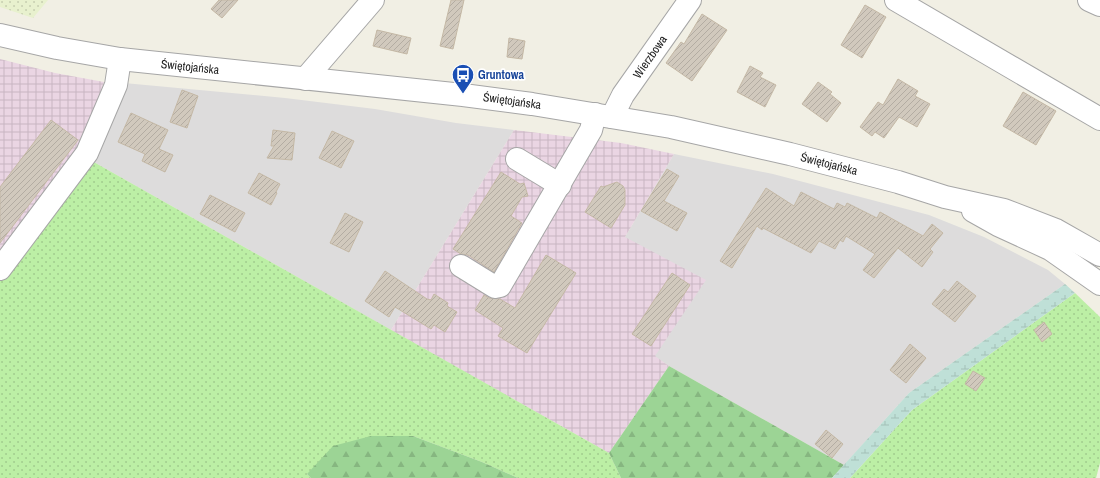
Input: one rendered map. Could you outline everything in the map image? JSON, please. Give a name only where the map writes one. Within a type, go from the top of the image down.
[{"type":"street","points":[[305,79],[373,0]]},
{"type":"street","name":"Wierzbowa","points":[[461,266],[495,287],[500,286],[591,130],[623,95],[690,0]]},
{"type":"street","points":[[896,0],[1100,119]]},
{"type":"street","points":[[1089,0],[1100,5]]},
{"type":"street","name":"Świętojańska","points":[[0,35],[57,48],[120,59],[463,95],[604,115],[671,127],[782,152],[890,180],[945,197],[1004,210],[1056,230],[1100,255]]},
{"type":"street","points":[[0,269],[87,153],[116,85],[120,59]]},
{"type":"street","points":[[517,159],[560,185]]},
{"type":"street","name":"Świętojańska","points":[[945,197],[998,225],[1050,249],[1100,284]]},
{"type":"shaded area","points":[[0,59],[55,73],[104,82],[78,156],[0,259]]},
{"type":"shaded area","points":[[124,83],[285,98],[375,109],[456,123],[514,130],[391,330],[92,161]]},
{"type":"shaded area","points":[[514,130],[621,143],[674,154],[625,237],[706,280],[655,356],[669,366],[609,453],[391,330]]},
{"type":"shaded area","points":[[674,154],[773,174],[929,215],[984,237],[1048,270],[1065,284],[909,393],[844,465],[655,357],[625,237]]},
{"type":"green space","points":[[0,0],[48,0],[33,18],[0,7]]},
{"type":"green space","points":[[92,161],[609,453],[621,478],[518,478],[482,462],[413,436],[307,474],[311,478],[0,478],[0,279]]},
{"type":"green space","points":[[1065,284],[1075,293],[912,410],[850,478],[832,478],[909,393]]},
{"type":"green space","points":[[1075,293],[1100,317],[1100,463],[1096,478],[850,478],[912,410]]},
{"type":"green space","points":[[669,366],[844,465],[832,478],[621,478],[609,453]]},
{"type":"green space","points":[[371,436],[413,436],[482,462],[518,478],[311,478],[307,474],[333,446]]},
{"type":"building","points":[[219,0],[238,0],[222,18],[211,9]]},
{"type":"building","points":[[451,0],[464,0],[453,49],[440,46]]},
{"type":"building","points":[[865,5],[886,17],[862,58],[841,45]]},
{"type":"building","points":[[702,14],[727,30],[692,81],[666,63],[681,42],[684,44]]},
{"type":"building","points":[[377,30],[411,38],[407,54],[373,46]]},
{"type":"building","points":[[509,38],[525,41],[522,59],[507,57]]},
{"type":"building","points":[[750,66],[763,73],[760,77],[776,85],[765,107],[737,92]]},
{"type":"building","points":[[898,79],[918,91],[915,96],[930,104],[917,127],[899,117],[884,138],[875,132],[872,136],[860,127],[878,102],[883,105]]},
{"type":"building","points":[[818,82],[832,92],[830,94],[841,103],[827,122],[802,104]]},
{"type":"building","points":[[182,90],[198,96],[187,128],[170,122]]},
{"type":"building","points":[[1023,92],[1056,111],[1036,145],[1003,126]]},
{"type":"building","points":[[131,113],[168,130],[159,149],[173,155],[165,172],[142,161],[145,154],[118,142]]},
{"type":"building","points":[[51,120],[78,140],[0,243],[0,187]]},
{"type":"building","points":[[273,130],[295,133],[292,160],[267,158],[274,146],[271,146]]},
{"type":"building","points":[[332,131],[354,141],[341,168],[319,158]]},
{"type":"building","points":[[667,169],[679,176],[664,201],[687,213],[677,231],[641,211]]},
{"type":"building","points":[[501,172],[520,184],[524,183],[528,196],[522,197],[511,216],[522,223],[494,272],[468,255],[461,254],[453,249]]},
{"type":"building","points":[[259,173],[280,184],[271,205],[248,193]]},
{"type":"building","points":[[617,182],[623,186],[625,190],[625,205],[611,228],[585,212],[601,186],[603,187]]},
{"type":"building","points":[[766,188],[794,206],[801,192],[834,209],[837,203],[845,207],[847,203],[877,218],[880,212],[923,236],[932,224],[943,233],[930,249],[933,252],[922,267],[898,248],[874,278],[863,270],[875,254],[846,236],[843,242],[840,240],[835,249],[819,241],[811,253],[763,228],[762,230],[757,226],[732,268],[720,261]]},
{"type":"building","points":[[210,195],[245,213],[235,232],[200,214]]},
{"type":"building","points":[[345,213],[363,222],[349,252],[330,243]]},
{"type":"building","points":[[546,255],[576,273],[527,353],[498,336],[503,328],[475,310],[484,295],[489,298],[500,299],[515,308]]},
{"type":"building","points":[[385,271],[427,299],[431,300],[434,294],[448,303],[447,306],[457,312],[445,332],[434,325],[431,329],[395,307],[389,317],[365,301]]},
{"type":"building","points":[[672,273],[690,285],[651,346],[632,334]]},
{"type":"building","points":[[957,281],[976,296],[955,322],[932,304],[944,289],[948,292]]},
{"type":"building","points":[[1044,322],[1052,334],[1042,342],[1034,330]]},
{"type":"building","points":[[910,344],[926,358],[906,383],[890,370]]},
{"type":"building","points":[[973,371],[985,378],[976,391],[965,384]]},
{"type":"building","points":[[826,430],[843,444],[832,458],[815,444]]},
{"type":"place","name":"Gruntowa","points":[[463,94]]}]
